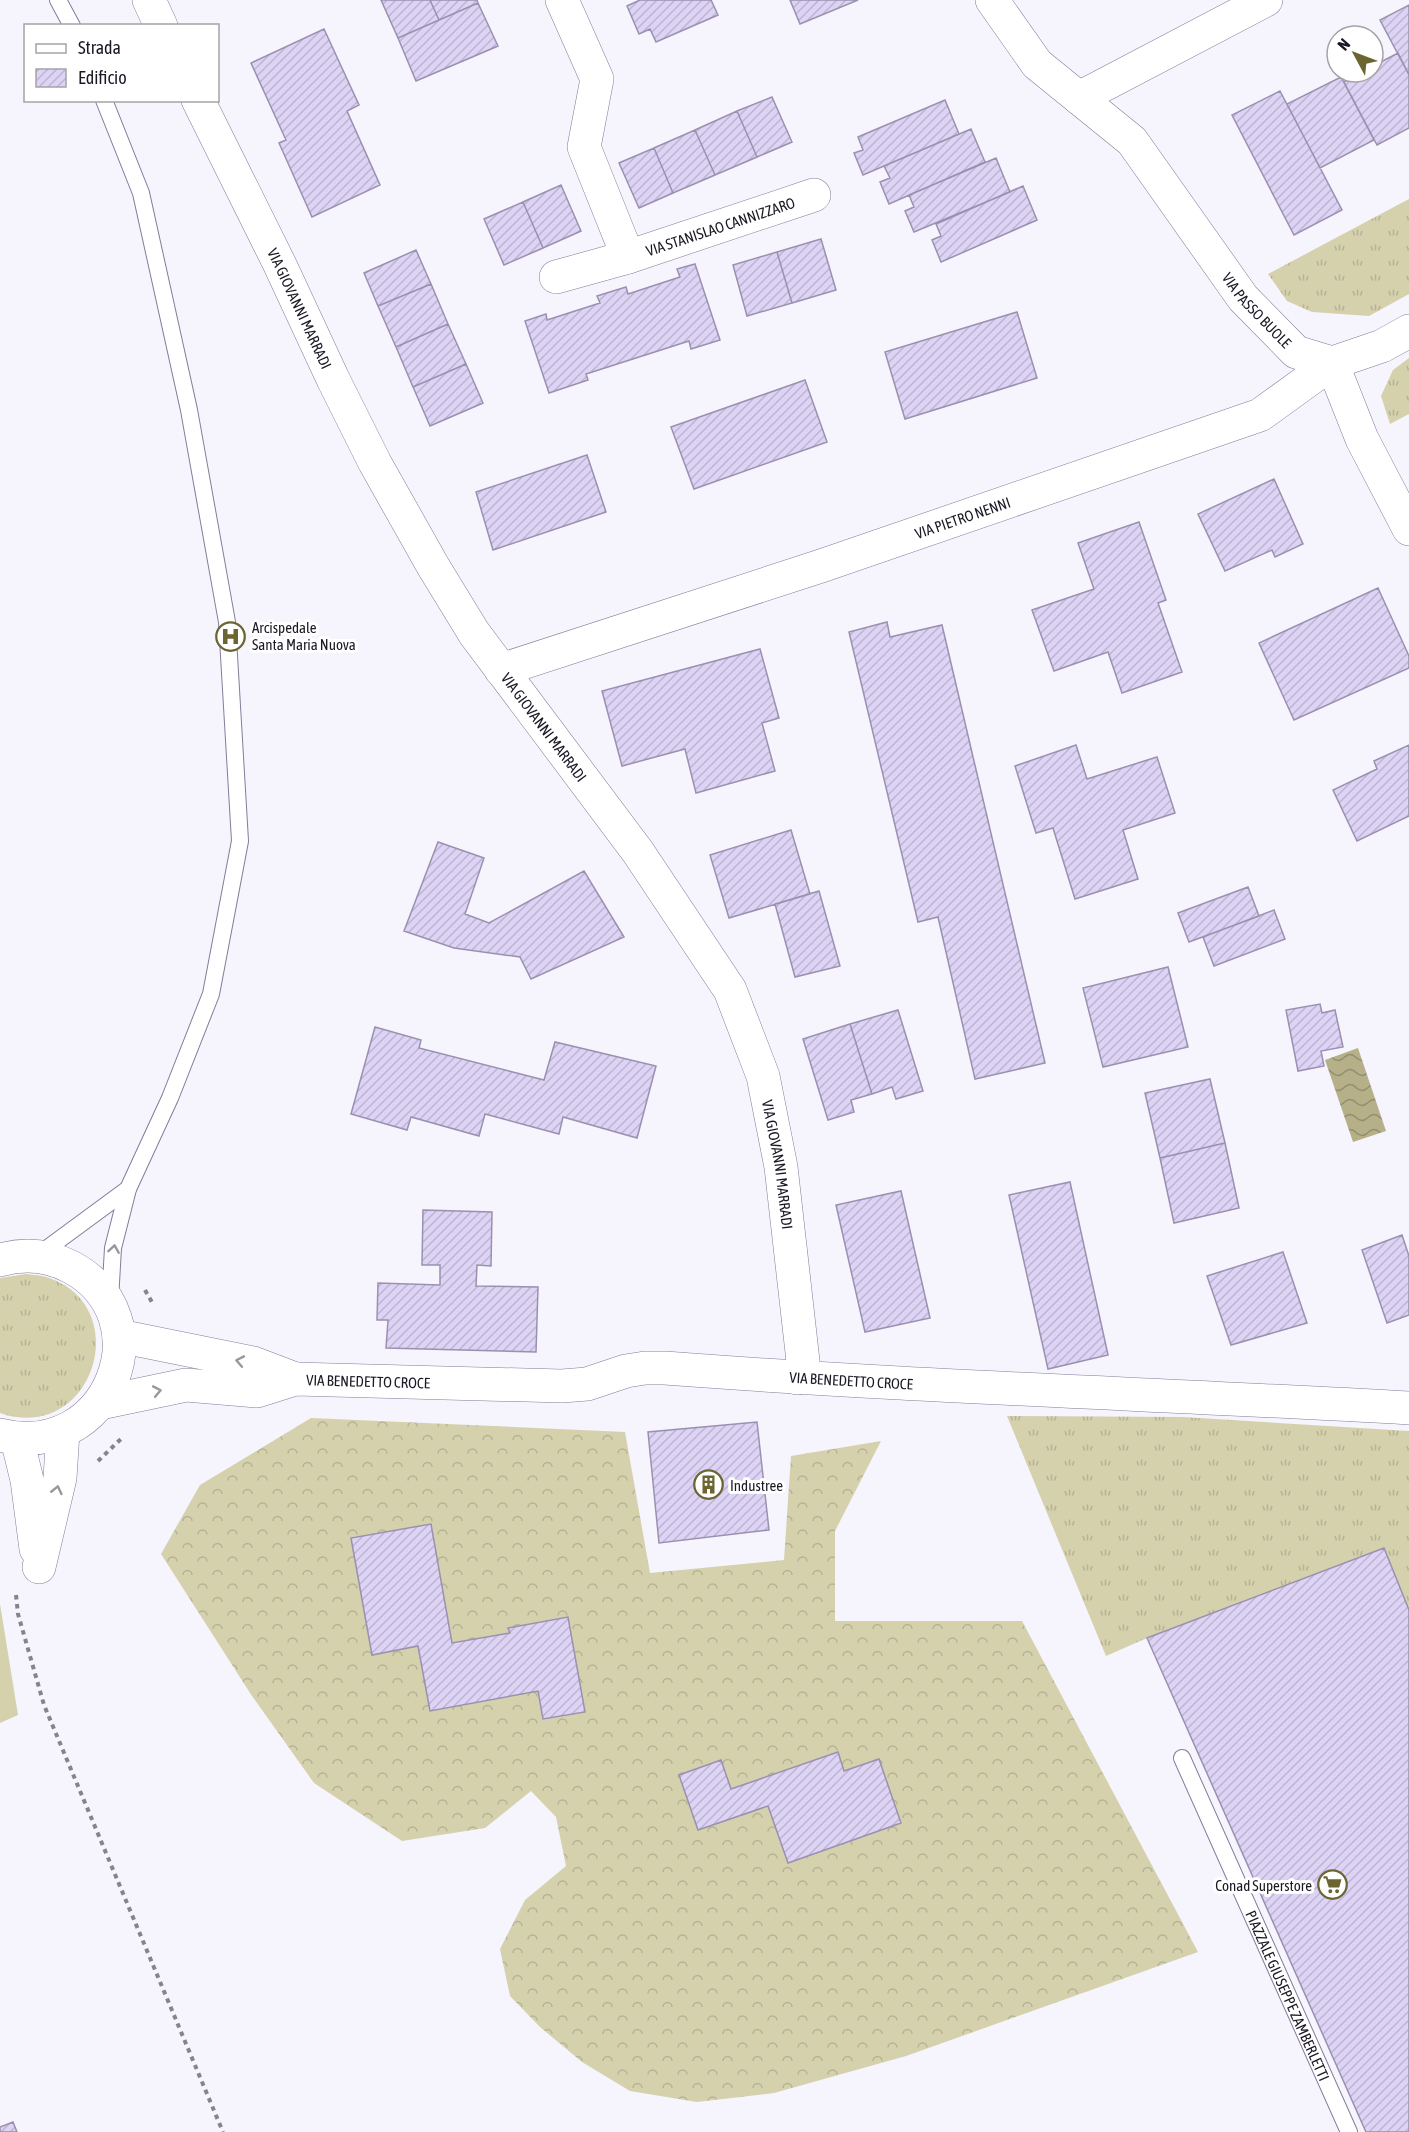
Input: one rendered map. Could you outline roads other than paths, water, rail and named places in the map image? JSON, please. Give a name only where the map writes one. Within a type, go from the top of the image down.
[{"type":"street","points":[[149,0],[160,24]]},
{"type":"street","name":"VIA STANISLAO CANNIZZARO","points":[[562,0],[597,79],[584,147],[628,257]]},
{"type":"street","name":"VIA PASSO BUOLE","points":[[992,0],[1037,64],[1132,141],[1243,298],[1296,352],[1332,363]]},
{"type":"street","points":[[1079,98],[1266,0]]},
{"type":"street","name":"VIA GIOVANNI MARRADI","points":[[199,102],[280,265],[333,380],[375,463],[433,566],[474,633],[638,852],[730,990],[763,1076],[781,1167],[803,1361],[797,1378]]},
{"type":"street","name":"VIA STANISLAO CANNIZZARO","points":[[556,278],[628,257],[814,195]]},
{"type":"street","name":"VIA PIETRO NENNI","points":[[501,670],[812,570],[1260,415],[1332,363],[1382,346],[1409,331]]},
{"type":"street","points":[[1332,363],[1362,439],[1409,529]]},
{"type":"street","points":[[12,1255],[60,1262],[82,1273],[100,1290],[114,1321],[118,1360],[112,1382],[100,1403],[83,1420],[63,1432],[40,1438],[8,1437],[27,1480],[39,1567],[60,1478],[63,1432]]},
{"type":"street","name":"VIA BENEDETTO CROCE","points":[[114,1321],[253,1363],[295,1379]]},
{"type":"street","name":"VIA BENEDETTO CROCE","points":[[100,1403],[186,1385],[257,1391],[295,1379],[562,1386],[587,1384],[626,1371],[645,1368],[797,1378],[1184,1395],[1409,1408]]},
{"type":"lane","points":[[58,0],[71,24]]},
{"type":"lane","points":[[105,102],[141,193],[189,410],[227,622],[240,841],[211,994],[170,1098],[128,1189],[113,1248],[114,1321]]},
{"type":"lane","points":[[12,1255],[128,1189]]},
{"type":"lane","name":"PIAZZALE GIUSEPPE ZAMBERLETTI","points":[[1182,1758],[1349,2132]]},
{"type":"water","points":[[1358,1048],[1386,1131],[1353,1142],[1325,1060]]},
{"type":"place","name":"Arcispedale Santa Maria Nuova","points":[[231,636]]},
{"type":"place","name":"Industree","points":[[709,1485]]},
{"type":"place","name":"Conad Superstore","points":[[1333,1885]]}]
